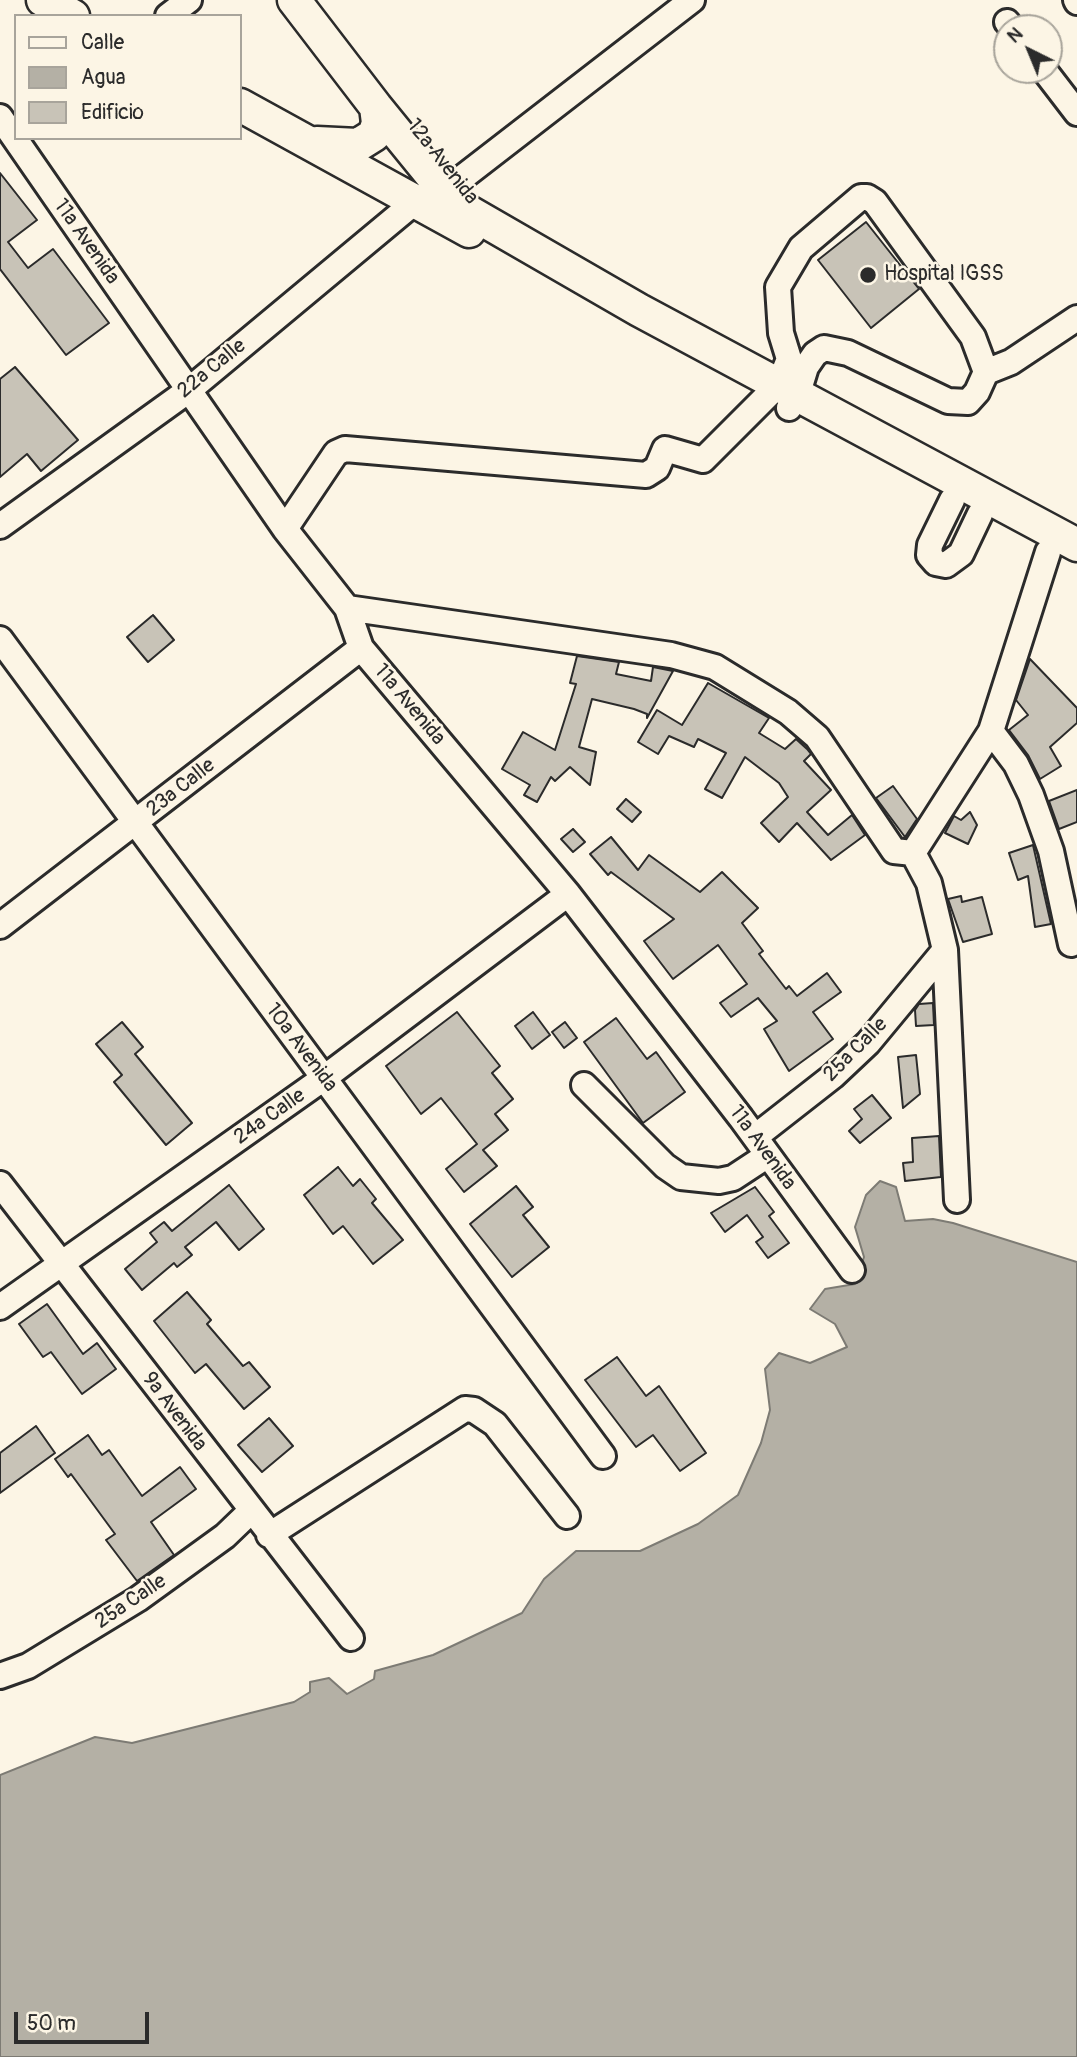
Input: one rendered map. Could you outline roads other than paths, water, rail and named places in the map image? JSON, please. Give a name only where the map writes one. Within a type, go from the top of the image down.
[{"type":"main road","points":[[43,0],[70,14]]},
{"type":"main road","name":"12a Avenida","points":[[294,0],[440,192],[483,228]]},
{"type":"main road","name":"12a Avenida","points":[[320,0],[440,192]]},
{"type":"main road","points":[[242,106],[305,141],[440,192],[483,228],[630,325],[783,396],[1063,549],[1077,566]]},
{"type":"main road","points":[[305,141],[358,145],[374,135],[378,122],[376,107]]},
{"type":"main road","points":[[783,396],[952,500],[1063,549]]},
{"type":"street","points":[[171,14],[189,0]]},
{"type":"street","name":"22a Calle","points":[[0,526],[188,390],[440,192],[692,0]]},
{"type":"street","points":[[1055,84],[1077,113]]},
{"type":"street","name":"11a Avenida","points":[[17,140],[285,529],[347,608],[361,648],[568,894],[761,1146],[852,1270]]},
{"type":"street","points":[[783,396],[789,359],[781,333],[778,287],[801,247],[861,197],[875,202],[973,337],[986,372]]},
{"type":"street","points":[[285,529],[336,453],[345,449],[646,475],[657,468],[665,449],[703,460],[783,396],[815,354],[824,348],[848,353],[948,401],[968,401],[977,392],[986,372],[1011,362],[1076,322]]},
{"type":"street","points":[[952,500],[930,545],[929,555],[936,563],[946,565],[961,554],[980,514]]},
{"type":"street","points":[[913,853],[991,731],[1063,549]]},
{"type":"street","points":[[347,608],[671,655],[715,667],[788,712],[817,737],[894,851],[913,853]]},
{"type":"street","name":"10a Avenida","points":[[0,639],[603,1456]]},
{"type":"street","name":"23a Calle","points":[[0,926],[361,648]]},
{"type":"street","points":[[991,731],[1016,764],[1031,795],[1051,851],[1071,944]]},
{"type":"street","points":[[913,853],[929,883],[945,950],[957,1200]]},
{"type":"street","name":"24a Calle","points":[[0,1307],[324,1078],[568,894]]},
{"type":"street","name":"25a Calle","points":[[584,1085],[665,1166],[681,1177],[719,1181],[733,1178],[761,1146],[868,1043],[945,950]]},
{"type":"street","name":"9a Avenida","points":[[0,1184],[351,1638]]},
{"type":"street","points":[[269,1535],[465,1409],[474,1410],[495,1424],[568,1516]]},
{"type":"street","name":"25a Calle","points":[[0,1676],[39,1660],[138,1599],[225,1536],[251,1511]]},
{"type":"water","points":[[880,1181],[896,1187],[905,1221],[933,1219],[953,1223],[1077,1262],[1077,2057],[0,2057],[0,1775],[95,1737],[132,1743],[294,1702],[310,1692],[310,1682],[329,1678],[347,1694],[374,1679],[375,1671],[433,1655],[522,1613],[544,1579],[576,1551],[640,1551],[698,1524],[738,1495],[761,1443],[770,1410],[765,1369],[779,1353],[810,1363],[847,1347],[835,1324],[810,1309],[825,1289],[855,1284],[864,1257],[855,1227],[866,1195]]},
{"type":"place","name":"Hospital IGSS","points":[[868,275]]}]
